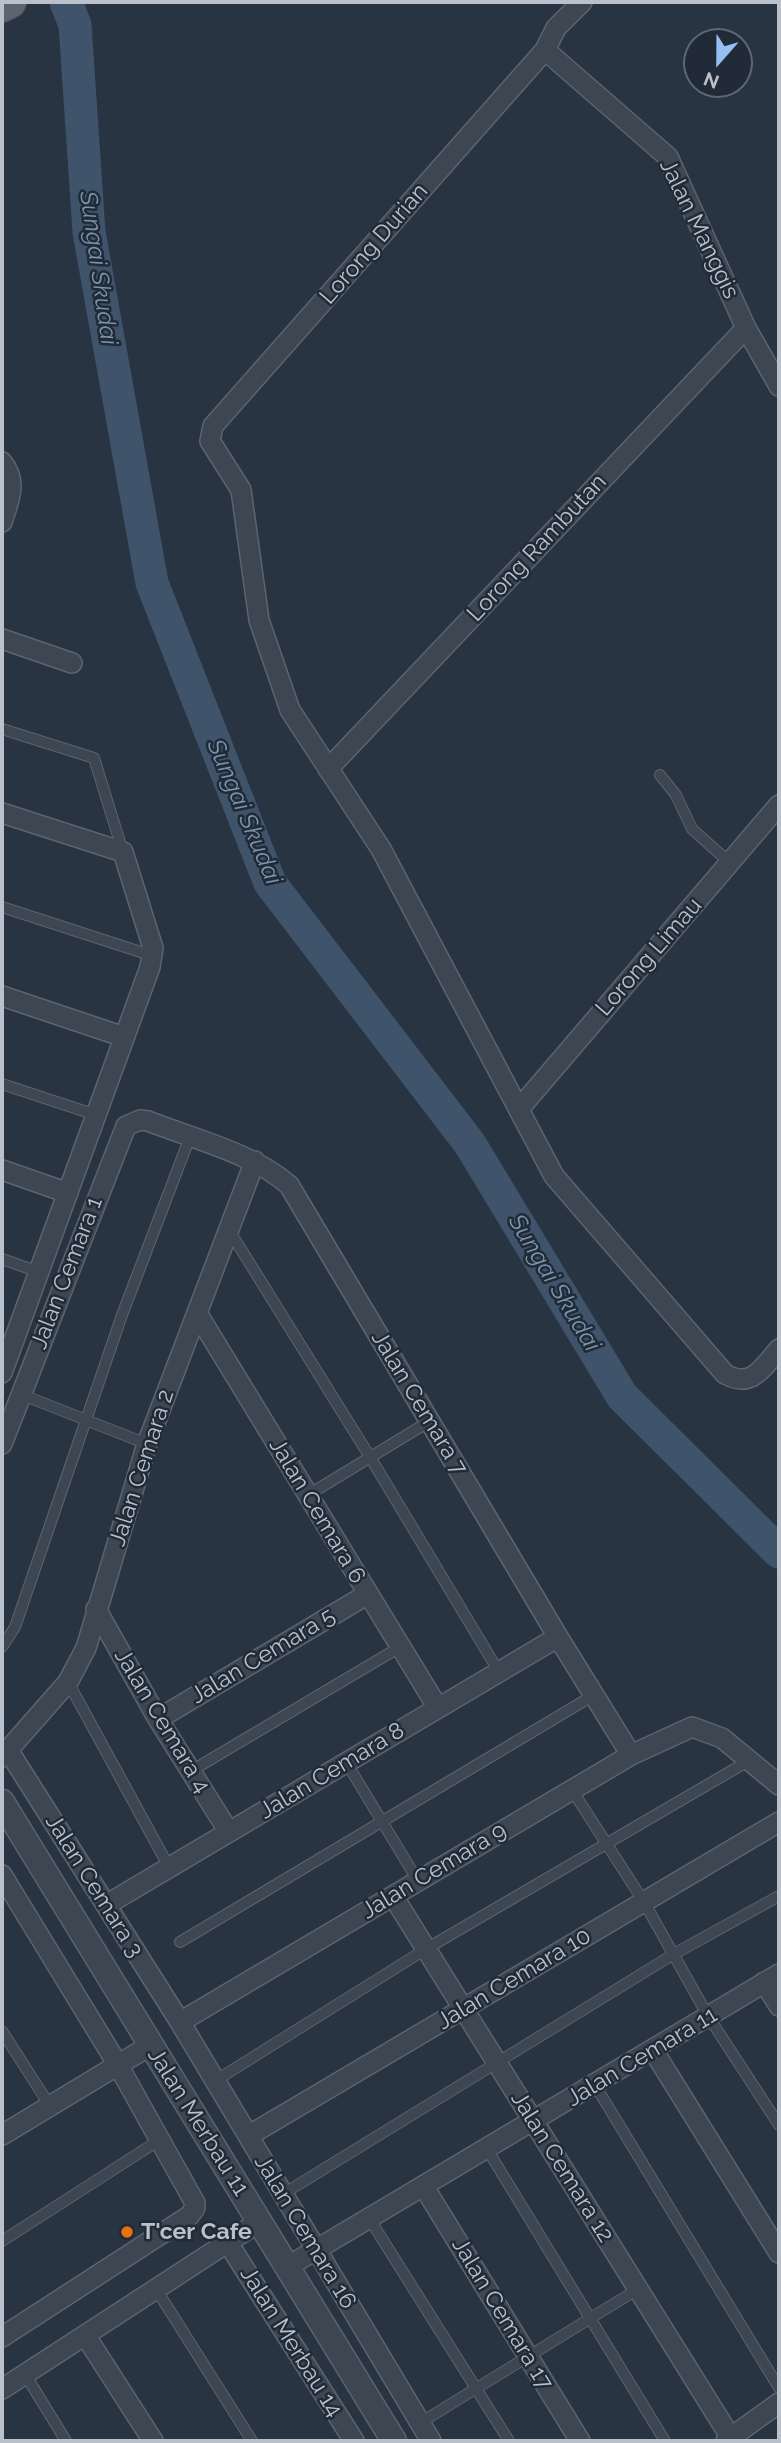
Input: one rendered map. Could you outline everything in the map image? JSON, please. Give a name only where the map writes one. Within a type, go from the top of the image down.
[{"type":"main road","points":[[2,6],[10,2]]},
{"type":"street","points":[[545,50],[556,28],[582,2]]},
{"type":"street","name":"Jalan Manggis","points":[[545,50],[668,157],[746,328],[779,386]]},
{"type":"street","name":"Lorong Durian","points":[[328,769],[290,710],[259,620],[241,490],[210,441],[213,426],[545,50]]},
{"type":"street","name":"Lorong Rambutan","points":[[328,769],[746,328]]},
{"type":"street","points":[[2,462],[11,477],[12,494],[2,522]]},
{"type":"street","points":[[2,639],[72,663]]},
{"type":"street","points":[[328,769],[381,849],[554,1177],[725,1374],[740,1380],[754,1377],[779,1349]]},
{"type":"street","name":"Lorong Limau","points":[[519,1109],[779,805]]},
{"type":"street","points":[[2,813],[123,852],[153,948],[153,957],[39,1272],[6,1347],[2,1373]]},
{"type":"street","points":[[2,996],[124,1037]]},
{"type":"street","name":"Jalan Cemara 7","points":[[148,1121],[255,1161],[274,1171],[289,1185],[631,1755]]},
{"type":"street","name":"Jalan Cemara 1","points":[[2,1444],[122,1133],[132,1122],[148,1121]]},
{"type":"street","name":"Jalan Cemara 2","points":[[5,1753],[68,1682],[86,1648],[146,1444],[255,1161]]},
{"type":"street","points":[[2,1170],[68,1193]]},
{"type":"street","name":"Jalan Cemara 6","points":[[197,1313],[438,1708]]},
{"type":"street","name":"Jalan Cemara 5","points":[[158,1719],[368,1594]]},
{"type":"street","name":"Jalan Cemara 4","points":[[96,1609],[158,1719],[229,1832]]},
{"type":"street","name":"Jalan Cemara 8","points":[[106,1905],[558,1637]]},
{"type":"street","name":"Jalan Cemara 9","points":[[180,2022],[631,1755],[692,1727],[722,1738],[750,1760]]},
{"type":"street","name":"Jalan Cemara 3","points":[[5,1753],[180,2022]]},
{"type":"street","points":[[750,1760],[779,1785]]},
{"type":"street","name":"Jalan Merbau 11","points":[[2,1802],[394,2441]]},
{"type":"street","name":"Jalan Cemara 10","points":[[248,2136],[779,1822]]},
{"type":"street","points":[[2,1875],[8,1897],[118,2065],[193,2198],[195,2208],[2,2337]]},
{"type":"street","name":"Jalan Cemara 12","points":[[393,1896],[729,2440]]},
{"type":"street","points":[[772,1978],[779,2006]]},
{"type":"street","name":"Jalan Cemara 11","points":[[287,2267],[772,1978]]},
{"type":"street","name":"Jalan Cemara 16","points":[[180,2022],[431,2441]]},
{"type":"street","points":[[2,2135],[151,2045]]},
{"type":"street","points":[[653,2050],[779,2253]]},
{"type":"street","name":"Jalan Cemara 17","points":[[424,2187],[580,2441]]},
{"type":"street","points":[[2,2389],[259,2222]]},
{"type":"street","name":"Jalan Merbau 14","points":[[228,2243],[354,2441]]},
{"type":"street","points":[[85,2334],[153,2441]]},
{"type":"street","points":[[729,2440],[779,2403]]},
{"type":"lane","points":[[2,729],[94,758],[123,852]]},
{"type":"lane","points":[[660,775],[676,795],[692,829],[730,863]]},
{"type":"lane","points":[[2,907],[153,957]]},
{"type":"lane","points":[[2,1084],[96,1115]]},
{"type":"lane","points":[[2,1647],[15,1627],[85,1419],[190,1137]]},
{"type":"lane","points":[[229,1230],[499,1672]]},
{"type":"lane","points":[[2,1259],[39,1272]]},
{"type":"lane","points":[[20,1394],[146,1444]]},
{"type":"lane","points":[[307,1495],[430,1421]]},
{"type":"lane","points":[[191,1771],[400,1647]]},
{"type":"lane","points":[[68,1682],[169,1867]]},
{"type":"lane","points":[[180,1942],[594,1695]]},
{"type":"lane","points":[[215,2081],[426,1948],[606,1846],[750,1760]]},
{"type":"lane","points":[[346,1762],[418,1881]]},
{"type":"lane","points":[[572,1790],[644,1902],[708,2016],[779,2125]]},
{"type":"lane","points":[[283,2194],[674,1954],[779,1896]]},
{"type":"lane","points":[[2,2031],[50,2106]]},
{"type":"lane","points":[[594,2085],[779,2388]]},
{"type":"lane","points":[[2,2241],[161,2139]]},
{"type":"lane","points":[[487,2149],[664,2441]]},
{"type":"lane","points":[[369,2218],[509,2441]]},
{"type":"lane","points":[[156,2289],[252,2441]]},
{"type":"lane","points":[[420,2423],[638,2289]]},
{"type":"lane","points":[[25,2374],[66,2441]]},
{"type":"waterway","name":"Sungai Skudai","points":[[66,2],[75,25],[89,232],[152,583],[270,883],[470,1144],[622,1396],[779,1552]]},
{"type":"place","name":"T'cer Cafe","points":[[127,2232]]}]
